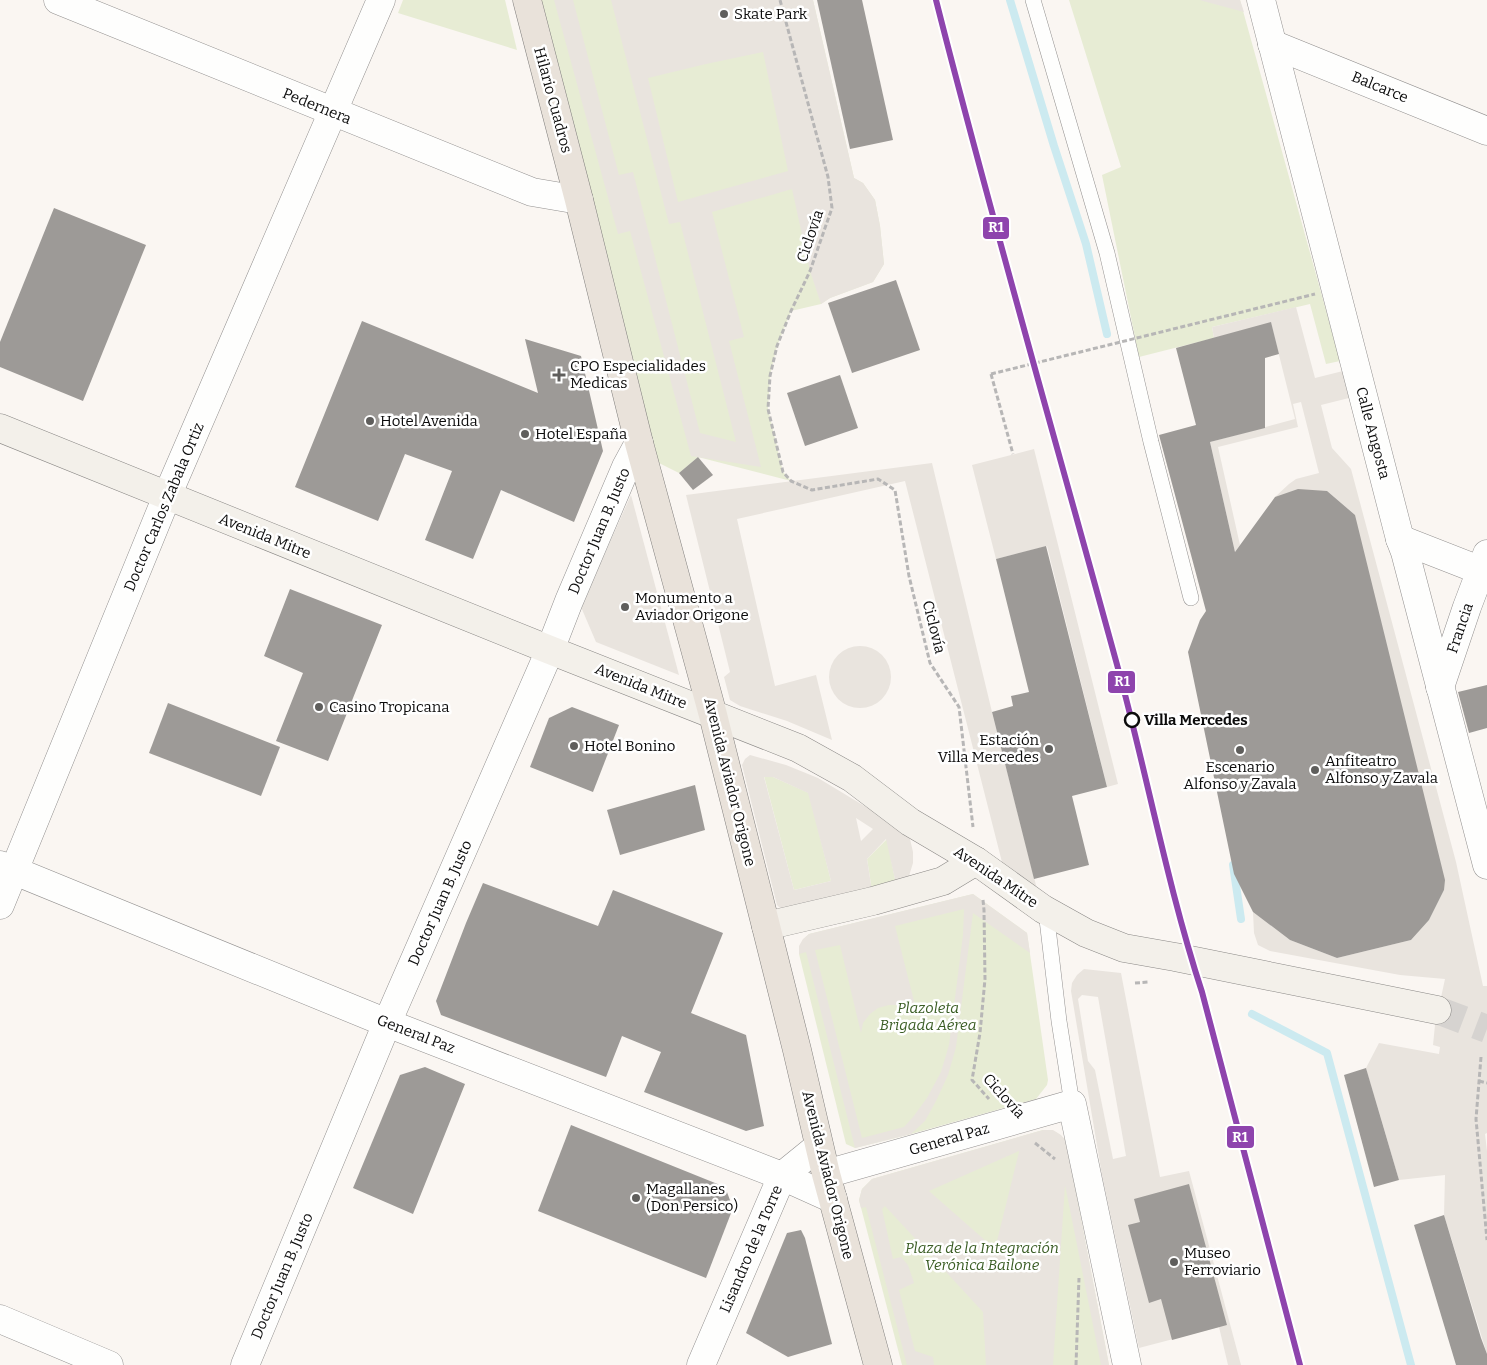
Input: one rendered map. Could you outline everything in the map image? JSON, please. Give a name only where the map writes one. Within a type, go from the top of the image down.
[{"type":"main road","name":"Hilario Cuadros","points":[[527,0],[579,200]]},
{"type":"main road","name":"Avenida Aviador Origone","points":[[579,200],[639,443],[713,714],[803,1072],[819,1146],[878,1365]]},
{"type":"main road","name":"Avenida Mitre","points":[[0,428],[798,748],[852,778],[910,822],[976,861],[1046,911],[1086,933],[1124,948],[1437,1010]]},
{"type":"main road","points":[[766,926],[873,901],[944,881],[976,861]]},
{"type":"street","name":"Pedernera","points":[[58,0],[532,192],[579,200]]},
{"type":"street","name":"Doctor Carlos Zabala Ortiz","points":[[0,905],[7,868],[381,0]]},
{"type":"street","name":"Balcarce","points":[[1268,16],[1487,130]]},
{"type":"street","name":"Calle Angosta","points":[[1268,16],[1400,539],[1487,865]]},
{"type":"street","name":"Doctor Juan B. Justo","points":[[245,1365],[387,1023],[550,650],[622,476],[639,443]]},
{"type":"street","points":[[1400,539],[1485,565]]},
{"type":"street","name":"Francia","points":[[1440,687],[1485,565]]},
{"type":"street","name":"General Paz","points":[[7,868],[387,1023],[782,1176],[830,1187],[1009,1121],[1072,1104]]},
{"type":"street","points":[[1072,1104],[1127,1365]]},
{"type":"street","name":"Lisandro de la Torre","points":[[701,1365],[782,1176],[819,1146]]},
{"type":"street","points":[[0,1319],[109,1365]]},
{"type":"lane","points":[[1033,0],[1107,253],[1151,442],[1191,598]]},
{"type":"lane","points":[[1046,911],[1059,1021],[1072,1104]]},
{"type":"path","name":"Ciclovía","points":[[780,0],[828,177],[832,208],[810,271],[777,346],[770,376],[768,409],[783,472],[791,482],[812,490],[878,478],[895,490],[910,576],[930,663],[959,707],[964,744],[976,861],[984,910],[985,979],[980,1032],[972,1080],[1009,1121],[1061,1163]]},
{"type":"path","points":[[1013,454],[991,374],[1315,294]]},
{"type":"path","points":[[1481,1057],[1476,1119],[1487,1240]]},
{"type":"path","points":[[1479,1081],[1487,1083]]},
{"type":"path","points":[[1076,1365],[1079,1271]]},
{"type":"green space","points":[[403,0],[505,0],[517,50],[398,13]]},
{"type":"green space","points":[[538,0],[813,0],[854,178],[863,183],[875,200],[884,264],[873,282],[830,298],[821,304],[791,311],[777,346],[770,375],[768,409],[783,472],[791,481],[698,457],[679,473],[657,462]]},
{"type":"green space","points":[[1069,0],[1240,0],[1340,361],[1326,364],[1310,304],[1212,327],[1214,338],[1139,357],[1102,175],[1121,167]]},
{"type":"green space","points":[[764,776],[773,777],[809,793],[831,881],[794,890]]},
{"type":"green space","points":[[887,839],[896,884],[872,891],[867,859]]},
{"type":"green space","name":"Plazoleta Brigada Aérea","points":[[973,894],[1027,933],[1048,1080],[1047,1085],[1036,1099],[855,1148],[846,1144],[799,954],[801,943],[809,934]]},
{"type":"green space","name":"Plaza de la Integración Verónica Bailone","points":[[1043,1130],[1056,1132],[1066,1141],[1109,1365],[902,1365],[859,1200],[862,1189],[872,1179]]},
{"type":"shaded area","points":[[554,0],[573,0],[619,175],[633,172],[700,433],[736,442],[680,222],[669,224],[611,0],[813,0],[854,178],[863,183],[875,200],[884,264],[873,282],[830,298],[821,304],[810,271],[792,189],[712,212],[744,337],[729,341],[761,467],[691,456],[630,231],[618,234]],"holes":[[[763,52],[788,171],[678,202],[648,78]]]},
{"type":"shaded area","points":[[1200,0],[1240,0],[1244,12],[1203,1]]},
{"type":"shaded area","points":[[1296,307],[1315,378],[1343,371],[1349,398],[1321,405],[1332,448],[1351,469],[1456,862],[1483,986],[1487,986],[1487,1133],[1485,1134],[1487,1151],[1487,1354],[1444,1215],[1445,1175],[1399,1180],[1366,1068],[1379,1043],[1439,1054],[1440,1047],[1433,1045],[1435,1025],[1445,979],[1400,975],[1270,951],[1258,945],[1254,933],[1253,912],[1290,940],[1337,958],[1411,940],[1429,920],[1444,890],[1275,497],[1296,479],[1319,473],[1301,402],[1293,404],[1298,427],[1218,447],[1240,545],[1235,552],[1210,442],[1295,419],[1271,323],[1214,338],[1212,327]]},
{"type":"shaded area","points":[[1034,449],[1118,784],[1107,787],[1047,546],[996,559],[972,465]]},
{"type":"shaded area","points":[[932,463],[1038,893],[1003,866],[905,481],[737,519],[775,686],[816,675],[832,740],[787,721],[740,706],[730,700],[724,677],[730,672],[686,495]]},
{"type":"shaded area","points":[[631,495],[679,675],[596,642],[581,607]]},
{"type":"shaded area","points":[[860,646],[872,648],[882,655],[889,665],[891,677],[889,689],[882,699],[872,706],[860,708],[848,706],[838,699],[831,689],[829,677],[831,665],[838,655],[848,648]]},
{"type":"shaded area","points":[[750,755],[786,765],[818,778],[881,816],[910,839],[913,863],[909,876],[896,884],[886,839],[867,859],[872,891],[783,911],[777,905],[742,765]],"holes":[[[764,777],[773,777],[808,793],[831,881],[794,890]],[[856,818],[873,829],[861,841]]]},
{"type":"shaded area","points":[[973,894],[1027,933],[1030,953],[973,913],[956,1047],[948,1075],[936,1101],[925,1121],[911,1134],[855,1148],[806,952],[799,954],[799,946],[809,934]],"holes":[[[964,909],[963,935],[949,1045],[941,1072],[927,1098],[904,1127],[862,1138],[815,950],[840,945],[861,1033],[863,1023],[878,1008],[900,1005],[918,1017],[895,926]]]},
{"type":"shaded area","points":[[1084,969],[1121,973],[1160,1177],[1189,1171],[1241,1365],[1228,1365],[1219,1327],[1139,1348],[1102,1175],[1071,991],[1072,983]],"holes":[[[1082,995],[1098,997],[1126,1156],[1113,1159],[1095,1070],[1088,1061],[1078,999]]]},
{"type":"shaded area","name":"Plaza de la Integración Verónica Bailone","points":[[1043,1130],[1053,1130],[1061,1135],[1066,1141],[1109,1365],[1101,1365],[1065,1185],[1053,1365],[986,1365],[983,1312],[885,1206],[882,1209],[893,1259],[901,1257],[908,1265],[914,1283],[899,1290],[915,1351],[933,1357],[934,1365],[907,1365],[866,1207],[861,1208],[859,1200],[862,1189],[872,1179]],"holes":[[[1019,1151],[995,1249],[929,1191]]]},
{"type":"building","points":[[817,0],[862,0],[893,140],[850,149]]},
{"type":"building","points":[[54,208],[146,245],[83,401],[0,367],[0,342]]},
{"type":"building","points":[[896,280],[920,350],[852,373],[828,303]]},
{"type":"building","points":[[362,321],[538,393],[525,339],[581,356],[603,451],[574,522],[501,490],[473,559],[425,540],[452,471],[405,454],[378,521],[295,487]]},
{"type":"building","name":"Anfiteatro Alfonso y Zavala","points":[[1271,322],[1279,354],[1265,358],[1265,428],[1210,442],[1235,552],[1275,497],[1298,489],[1327,491],[1355,515],[1445,880],[1444,890],[1429,920],[1411,940],[1337,958],[1290,940],[1253,912],[1234,874],[1188,652],[1200,620],[1206,611],[1159,435],[1196,425],[1176,348]]},
{"type":"building","points":[[840,375],[858,428],[805,446],[787,393]]},
{"type":"building","points":[[698,457],[713,475],[693,490],[679,473]]},
{"type":"building","name":"Estación Villa Mercedes","points":[[1046,546],[1107,787],[1072,796],[1089,865],[1034,879],[992,712],[1013,706],[1011,696],[1029,692],[996,559]]},
{"type":"building","name":"Casino Tropicana","points":[[290,589],[382,625],[328,761],[276,741],[303,673],[264,656]]},
{"type":"building","points":[[1487,685],[1487,728],[1469,733],[1458,692]]},
{"type":"building","points":[[168,703],[280,747],[261,796],[149,753]]},
{"type":"building","name":"Hotel Bonino","points":[[572,707],[619,725],[593,792],[530,767],[549,718]]},
{"type":"building","points":[[695,785],[705,830],[620,855],[607,810]]},
{"type":"building","points":[[483,883],[598,926],[613,890],[723,933],[691,1013],[746,1035],[764,1126],[746,1131],[644,1092],[661,1052],[622,1036],[606,1077],[441,1015],[436,1001]]},
{"type":"building","points":[[425,1067],[465,1084],[413,1214],[353,1188],[400,1075]]},
{"type":"building","points":[[1366,1068],[1399,1180],[1374,1187],[1344,1075]]},
{"type":"building","name":"Magallanes (Don Persico)","points":[[571,1125],[725,1187],[733,1208],[706,1278],[538,1211]]},
{"type":"building","name":"Museo Ferroviario","points":[[1189,1184],[1227,1325],[1172,1340],[1161,1299],[1149,1303],[1128,1225],[1140,1222],[1134,1199]]},
{"type":"building","points":[[1444,1215],[1487,1354],[1487,1365],[1456,1365],[1414,1225]]},
{"type":"building","points":[[801,1230],[805,1238],[832,1344],[788,1357],[746,1333],[787,1233]]},
{"type":"waterway","points":[[1010,0],[1086,244],[1107,334]]},
{"type":"waterway","points":[[1233,865],[1241,919]]},
{"type":"waterway","points":[[1252,1014],[1327,1053],[1411,1365]]},
{"type":"tunnel","points":[[1437,1010],[1487,1029]]},
{"type":"transit line","name":"R1","points":[[936,0],[1004,257],[1122,683],[1169,877],[1202,992],[1300,1365]]},
{"type":"place","name":"Skate Park","points":[[724,14]]},
{"type":"place","name":"CPO Especialidades Medicas","points":[[559,375]]},
{"type":"place","name":"Hotel Avenida","points":[[370,421]]},
{"type":"place","name":"Hotel España","points":[[525,434]]},
{"type":"place","name":"Monumento a Aviador Origone","points":[[625,607]]},
{"type":"place","name":"Casino Tropicana","points":[[319,707]]},
{"type":"place","name":"Villa Mercedes","points":[[1132,720]]},
{"type":"place","name":"Hotel Bonino","points":[[574,746]]},
{"type":"place","name":"Estación Villa Mercedes","points":[[1049,749]]},
{"type":"place","name":"Escenario Alfonso y Zavala","points":[[1240,750]]},
{"type":"place","name":"Anfiteatro Alfonso y Zavala","points":[[1315,770]]},
{"type":"place","name":"Magallanes (Don Persico)","points":[[636,1198]]},
{"type":"place","name":"Museo Ferroviario","points":[[1174,1262]]}]
